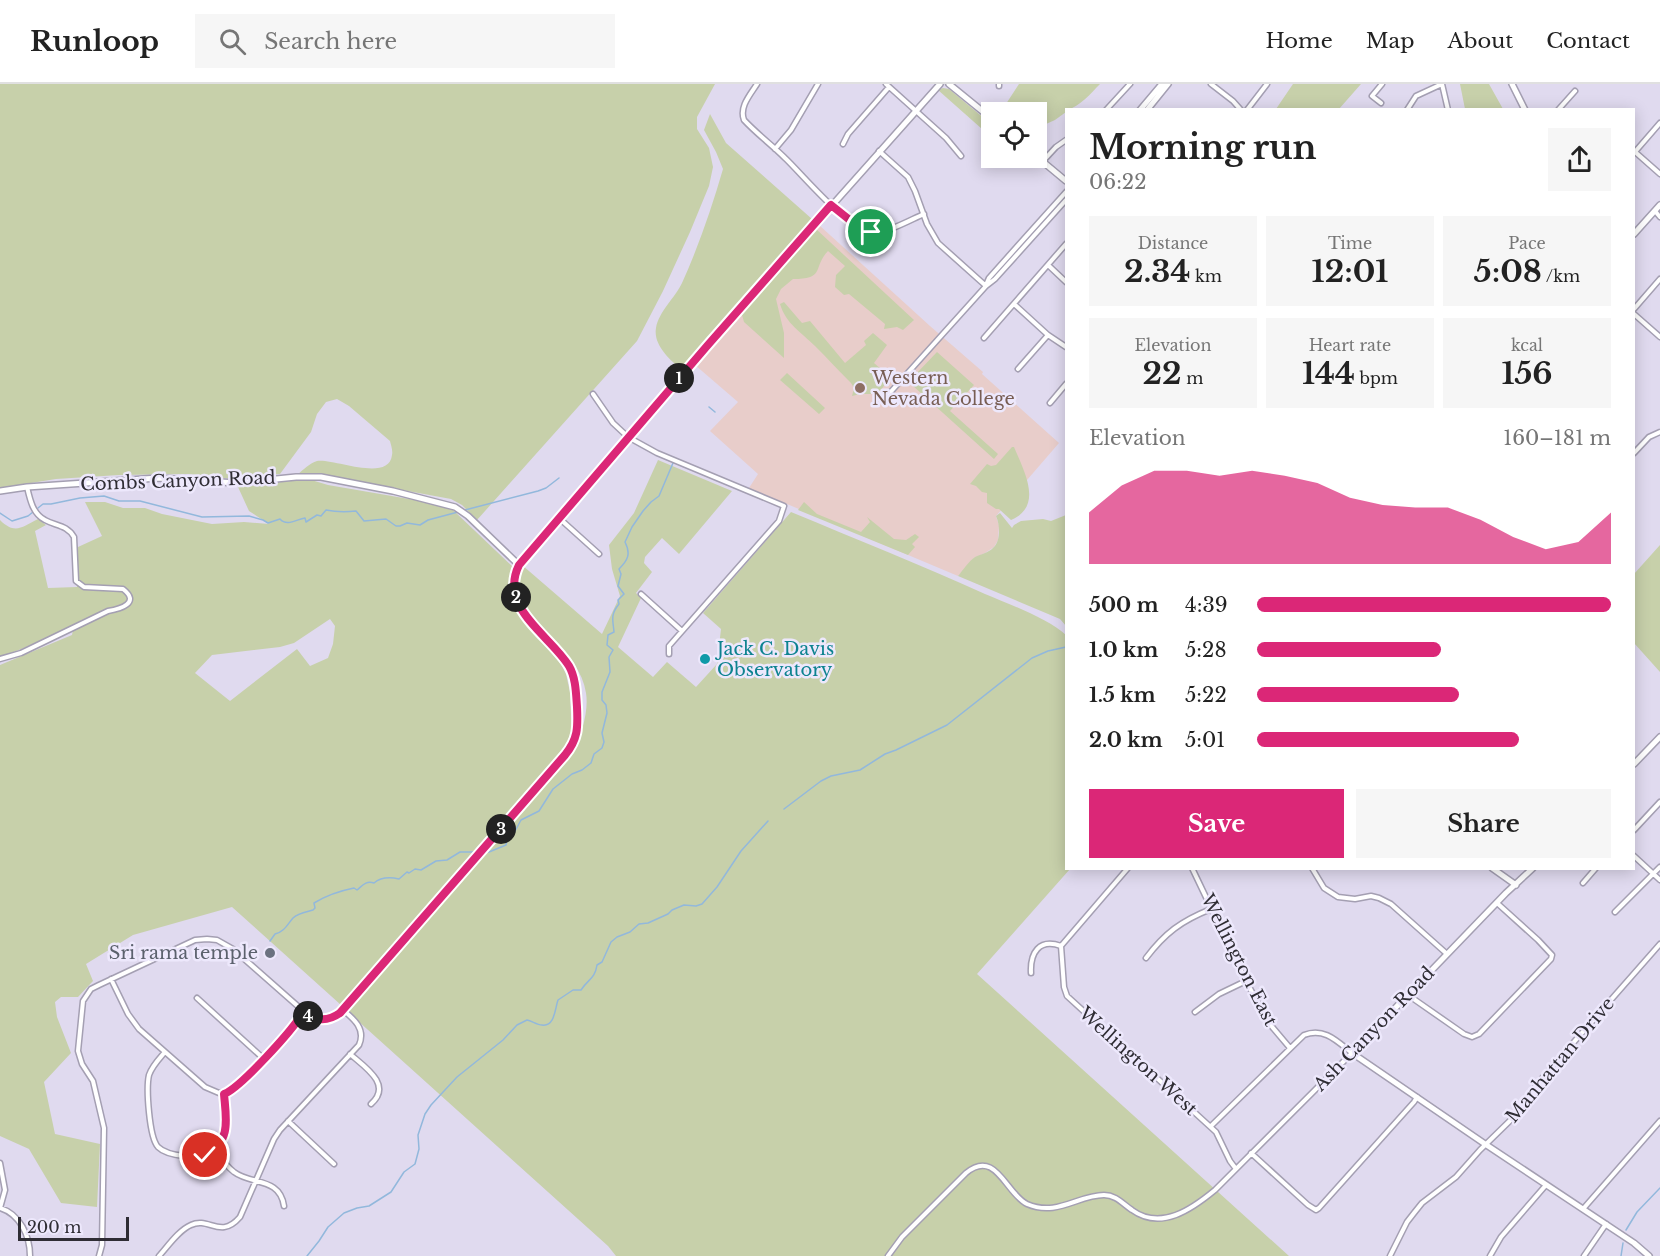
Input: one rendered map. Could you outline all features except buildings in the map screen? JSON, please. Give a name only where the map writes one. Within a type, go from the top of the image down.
[{"type":"street","points":[[757,84],[742,111],[742,117],[831,205],[861,229],[871,232],[885,230],[924,214]]},
{"type":"street","points":[[775,149],[790,130],[818,84]]},
{"type":"street","points":[[99,1256],[102,1245],[104,1128],[93,1081],[79,1055],[81,1010],[85,996],[91,989],[111,979],[195,940],[207,939],[217,940],[237,952],[303,1012],[323,1020],[334,1017],[343,1010],[575,742],[577,714],[572,672],[562,656],[531,623],[517,599],[513,585],[519,565],[831,205],[940,84]]},
{"type":"street","points":[[949,84],[981,110]]},
{"type":"street","points":[[1108,108],[1130,84]]},
{"type":"street","points":[[1142,108],[1162,84]]},
{"type":"street","points":[[1149,108],[1168,84]]},
{"type":"street","points":[[1211,84],[1238,108]]},
{"type":"street","points":[[1249,108],[1267,84]]},
{"type":"street","points":[[1381,103],[1372,96],[1382,84]]},
{"type":"street","points":[[1408,108],[1416,96],[1442,84],[1448,108]]},
{"type":"street","points":[[1512,84],[1525,108]]},
{"type":"street","points":[[843,144],[848,134],[888,86],[946,138],[962,156]]},
{"type":"street","points":[[1560,108],[1575,91]]},
{"type":"street","points":[[1635,150],[1660,123]]},
{"type":"street","points":[[1047,157],[1065,141]]},
{"type":"street","points":[[879,151],[908,177],[938,243],[986,286]]},
{"type":"street","points":[[1635,152],[1660,174]]},
{"type":"street","points":[[1047,164],[1065,180]]},
{"type":"street","points":[[986,286],[989,278],[1065,193]]},
{"type":"street","points":[[887,396],[1065,201]]},
{"type":"street","points":[[1635,233],[1660,205]]},
{"type":"street","points":[[1655,211],[1660,217]]},
{"type":"street","points":[[984,338],[1065,245]]},
{"type":"street","points":[[1048,265],[1065,281]]},
{"type":"street","points":[[1635,308],[1660,279]]},
{"type":"street","points":[[1014,304],[1048,335],[1065,346]]},
{"type":"street","points":[[1635,315],[1660,338]]},
{"type":"street","points":[[1018,369],[1048,335]]},
{"type":"street","points":[[1050,403],[1065,385]]},
{"type":"street","points":[[593,394],[613,423],[628,437],[657,453],[784,507],[779,521],[771,531],[669,646],[669,654]]},
{"type":"street","points":[[1635,452],[1649,437],[1660,432]]},
{"type":"street","name":"Combs Canyon Road","points":[[0,491],[158,477],[236,483],[321,477],[393,491],[455,507],[468,516],[519,565]]},
{"type":"street","points":[[0,659],[21,652],[108,611],[120,609],[129,602],[127,592],[123,589],[84,586],[76,581],[72,533],[63,526],[45,520],[38,514],[31,505],[27,487]]},
{"type":"street","points":[[559,518],[598,554]]},
{"type":"street","points":[[642,594],[682,631]]},
{"type":"street","points":[[1635,763],[1660,737]]},
{"type":"street","points":[[1635,829],[1660,802]]},
{"type":"street","points":[[1635,857],[1660,880]]},
{"type":"street","points":[[1615,912],[1660,867]]},
{"type":"street","points":[[1031,973],[1030,962],[1037,949],[1051,943],[1061,946],[1126,870]]},
{"type":"street","name":"Wellington East","points":[[1193,870],[1268,1022],[1290,1048]]},
{"type":"street","points":[[1313,870],[1324,888],[1338,897],[1355,899],[1371,896],[1391,904],[1447,954]]},
{"type":"street","points":[[1495,870],[1516,885]]},
{"type":"street","name":"Ash Canyon Road","points":[[888,1256],[893,1246],[966,1173],[974,1168],[986,1166],[995,1170],[1021,1200],[1031,1205],[1062,1207],[1098,1196],[1108,1196],[1117,1199],[1138,1214],[1156,1219],[1173,1216],[1191,1208],[1215,1190],[1531,870]]},
{"type":"street","points":[[1582,883],[1594,870]]},
{"type":"street","points":[[1408,995],[1464,1034],[1472,1037],[1479,1034],[1551,959],[1552,955],[1497,903]]},
{"type":"street","points":[[1146,958],[1160,940],[1183,922],[1211,909]]},
{"type":"street","name":"Manhattan Drive","points":[[1390,1256],[1407,1222],[1419,1206],[1456,1177],[1485,1144],[1524,1107],[1537,1084],[1660,944]]},
{"type":"street","name":"Wellington West","points":[[1061,946],[1064,987],[1067,996],[1211,1126],[1236,1169]]},
{"type":"street","points":[[1655,950],[1660,954]]},
{"type":"street","points":[[111,979],[134,1023],[205,1087],[224,1094],[242,1082],[294,1026],[303,1012]]},
{"type":"street","points":[[1195,1012],[1219,994],[1246,981]]},
{"type":"street","points":[[197,998],[264,1059]]},
{"type":"street","points":[[159,1256],[193,1224],[204,1223],[220,1228],[237,1221],[240,1217],[274,1139],[288,1120],[359,1045],[362,1038],[361,1031],[354,1020],[343,1010]]},
{"type":"street","points":[[1211,1126],[1304,1035],[1319,1032],[1329,1035],[1485,1144],[1634,1243],[1649,1256]]},
{"type":"street","points":[[165,1052],[149,1076],[151,1132],[160,1149],[192,1158],[215,1150],[225,1134],[224,1094]]},
{"type":"street","points":[[350,1054],[374,1076],[379,1084],[378,1096],[371,1104]]},
{"type":"street","points":[[1251,1153],[1316,1210],[1417,1096]]},
{"type":"street","points":[[288,1120],[334,1164]]},
{"type":"street","points":[[1583,1209],[1660,1120]]},
{"type":"street","points":[[215,1150],[234,1172],[264,1182],[277,1191],[284,1206]]},
{"type":"street","points":[[0,1163],[5,1190],[0,1208],[13,1214],[21,1224],[27,1238],[30,1256]]},
{"type":"street","points":[[1490,1256],[1501,1237],[1546,1184]]},
{"type":"street","points":[[1584,1256],[1606,1224]]},
{"type":"shaded area","name":"Western Nevada College","points":[[819,225],[1059,443],[996,516],[999,526],[998,540],[994,547],[974,558],[958,576],[749,488],[758,474],[710,431],[738,402],[695,365]]},
{"type":"green space","points":[[0,84],[715,84],[697,117],[697,129],[709,148],[713,167],[709,186],[690,232],[637,341],[477,520],[462,505],[451,499],[298,474],[317,461],[371,468],[389,463],[392,453],[390,441],[349,406],[337,399],[326,402],[317,414],[311,432],[280,474],[232,479],[188,474],[119,475],[56,479],[0,488]]},
{"type":"green space","points":[[1019,84],[1100,84],[1081,103],[1065,108],[1065,113],[1047,124],[1047,102],[1007,102]]},
{"type":"green space","points":[[1293,84],[1361,84],[1340,108],[1277,108]]},
{"type":"green space","points":[[1460,84],[1489,84],[1502,108],[1465,108]]},
{"type":"green space","points":[[949,89],[981,116],[981,128],[938,90]]},
{"type":"green space","points":[[710,114],[726,143],[812,219],[801,236],[682,370],[660,346],[656,328],[660,316],[679,289],[688,270],[723,169],[704,130]]},
{"type":"green space","points":[[816,229],[914,320],[903,330],[897,327],[884,329],[885,324],[849,294],[844,295],[835,287],[836,275],[845,266],[828,251],[814,275],[793,279],[781,289],[776,299],[784,333],[784,358],[744,322],[742,315],[753,298]]},
{"type":"green space","points":[[784,302],[802,323],[810,321],[845,363],[866,345],[864,341],[873,333],[887,345],[874,363],[881,369],[880,371],[890,376],[881,391],[852,396],[854,388],[851,383],[786,317],[780,304]]},
{"type":"green space","points":[[937,352],[974,385],[950,411],[998,454],[994,459],[912,385],[915,375]]},
{"type":"green space","points":[[787,373],[825,408],[819,414],[780,380]]},
{"type":"green space","points":[[1014,447],[1026,477],[1029,497],[1027,506],[1021,514],[1011,520],[999,509],[987,503],[987,493],[970,484],[987,464],[996,465]]},
{"type":"green space","points":[[658,460],[732,491],[679,554],[662,538],[645,557],[644,563],[652,572],[636,593],[641,598],[618,647],[653,677],[667,662],[696,687],[717,664],[721,629],[703,613],[791,512],[1028,612],[1050,623],[1065,634],[1065,870],[1069,870],[977,974],[1289,1256],[616,1256],[608,1246],[347,1011],[574,751],[582,730],[586,708],[586,693],[582,677],[564,651],[530,615],[522,602],[517,584],[522,565],[602,634],[620,596],[612,569],[609,545],[634,513]]},
{"type":"green space","points":[[308,479],[328,485],[415,500],[453,510],[513,567],[508,584],[512,600],[524,622],[561,664],[566,674],[570,692],[572,738],[568,747],[341,1005],[232,907],[133,935],[86,964],[93,981],[78,997],[61,997],[55,1002],[57,1017],[71,1053],[44,1082],[55,1134],[100,1144],[97,1207],[61,1203],[29,1149],[0,1136],[0,665],[72,635],[74,625],[0,657],[0,520],[5,525],[14,528],[23,527],[38,519],[46,525],[35,531],[48,588],[77,587],[78,547],[102,536],[85,502],[105,502],[123,508],[145,508],[162,514],[212,524],[244,522],[269,524],[249,511],[238,487]],"holes":[[[330,619],[335,626],[333,644],[328,658],[310,666],[297,649],[230,701],[195,673],[212,655],[280,647],[294,643]]]},
{"type":"green space","points":[[804,502],[817,514],[861,532],[870,522],[867,517],[894,539],[906,540],[915,534],[919,537],[912,544],[915,547],[908,555],[798,510]]},
{"type":"green space","points":[[1000,513],[1012,528],[1021,521],[1043,519],[1051,521],[1065,515],[1065,625],[1060,619],[958,576],[975,557],[996,545],[999,533],[996,516]]},
{"type":"green space","points":[[1660,545],[1660,672],[1635,644],[1635,573]]},
{"type":"waterway","points":[[709,407],[715,412]]},
{"type":"waterway","points":[[485,852],[506,845],[521,820],[539,811],[553,789],[591,763],[594,754],[602,748],[604,742],[602,733],[607,713],[606,705],[602,700],[602,692],[610,672],[609,657],[613,650],[607,645],[608,635],[614,632],[613,615],[619,604],[618,600],[624,594],[618,586],[621,574],[619,569],[628,557],[625,542],[643,511],[659,496],[673,463]]},
{"type":"waterway","points":[[465,510],[538,491],[559,478]]},
{"type":"waterway","points":[[38,508],[43,504],[104,496],[119,501],[140,501],[202,517],[249,516],[268,523],[280,519],[289,522],[305,518],[306,522],[317,515],[321,516],[326,510],[356,511],[364,521],[386,519],[396,526],[407,523],[420,525],[428,520],[458,512]]},
{"type":"waterway","points":[[0,513],[12,521],[33,512]]},
{"type":"waterway","points":[[784,809],[821,781],[831,776],[860,770],[885,754],[947,725],[1032,658],[1065,647]]},
{"type":"waterway","points":[[307,1256],[328,1227],[344,1213],[369,1206],[391,1192],[404,1172],[415,1164],[419,1149],[418,1135],[425,1114],[457,1077],[503,1040],[517,1025],[527,1020],[540,1025],[550,1023],[558,1000],[573,990],[581,990],[593,976],[597,965],[602,962],[611,942],[617,937],[630,932],[639,924],[648,923],[684,905],[702,904],[717,887],[741,851],[768,821]]},
{"type":"waterway","points":[[270,941],[295,916],[313,910],[314,903],[328,896],[354,888],[357,890],[366,883],[389,878],[399,879],[407,872],[415,869],[421,870],[436,861],[447,860],[460,852],[477,852]]},
{"type":"waterway","points":[[1626,1230],[1637,1212],[1660,1188]]},
{"type":"waterway","points":[[1621,1256],[1623,1243]]},
{"type":"place","name":"Western Nevada College","points":[[860,388]]},
{"type":"place","name":"Jack C. Davis Observatory","points":[[705,659]]},
{"type":"place","name":"Sri rama temple","points":[[270,953]]},
{"type":"route","points":[[205,1155],[219,1146],[225,1134],[224,1094],[242,1082],[294,1026],[303,1012],[323,1020],[340,1013],[575,742],[577,714],[572,672],[562,656],[524,614],[513,585],[519,565],[831,205],[855,225],[871,232]]}]
